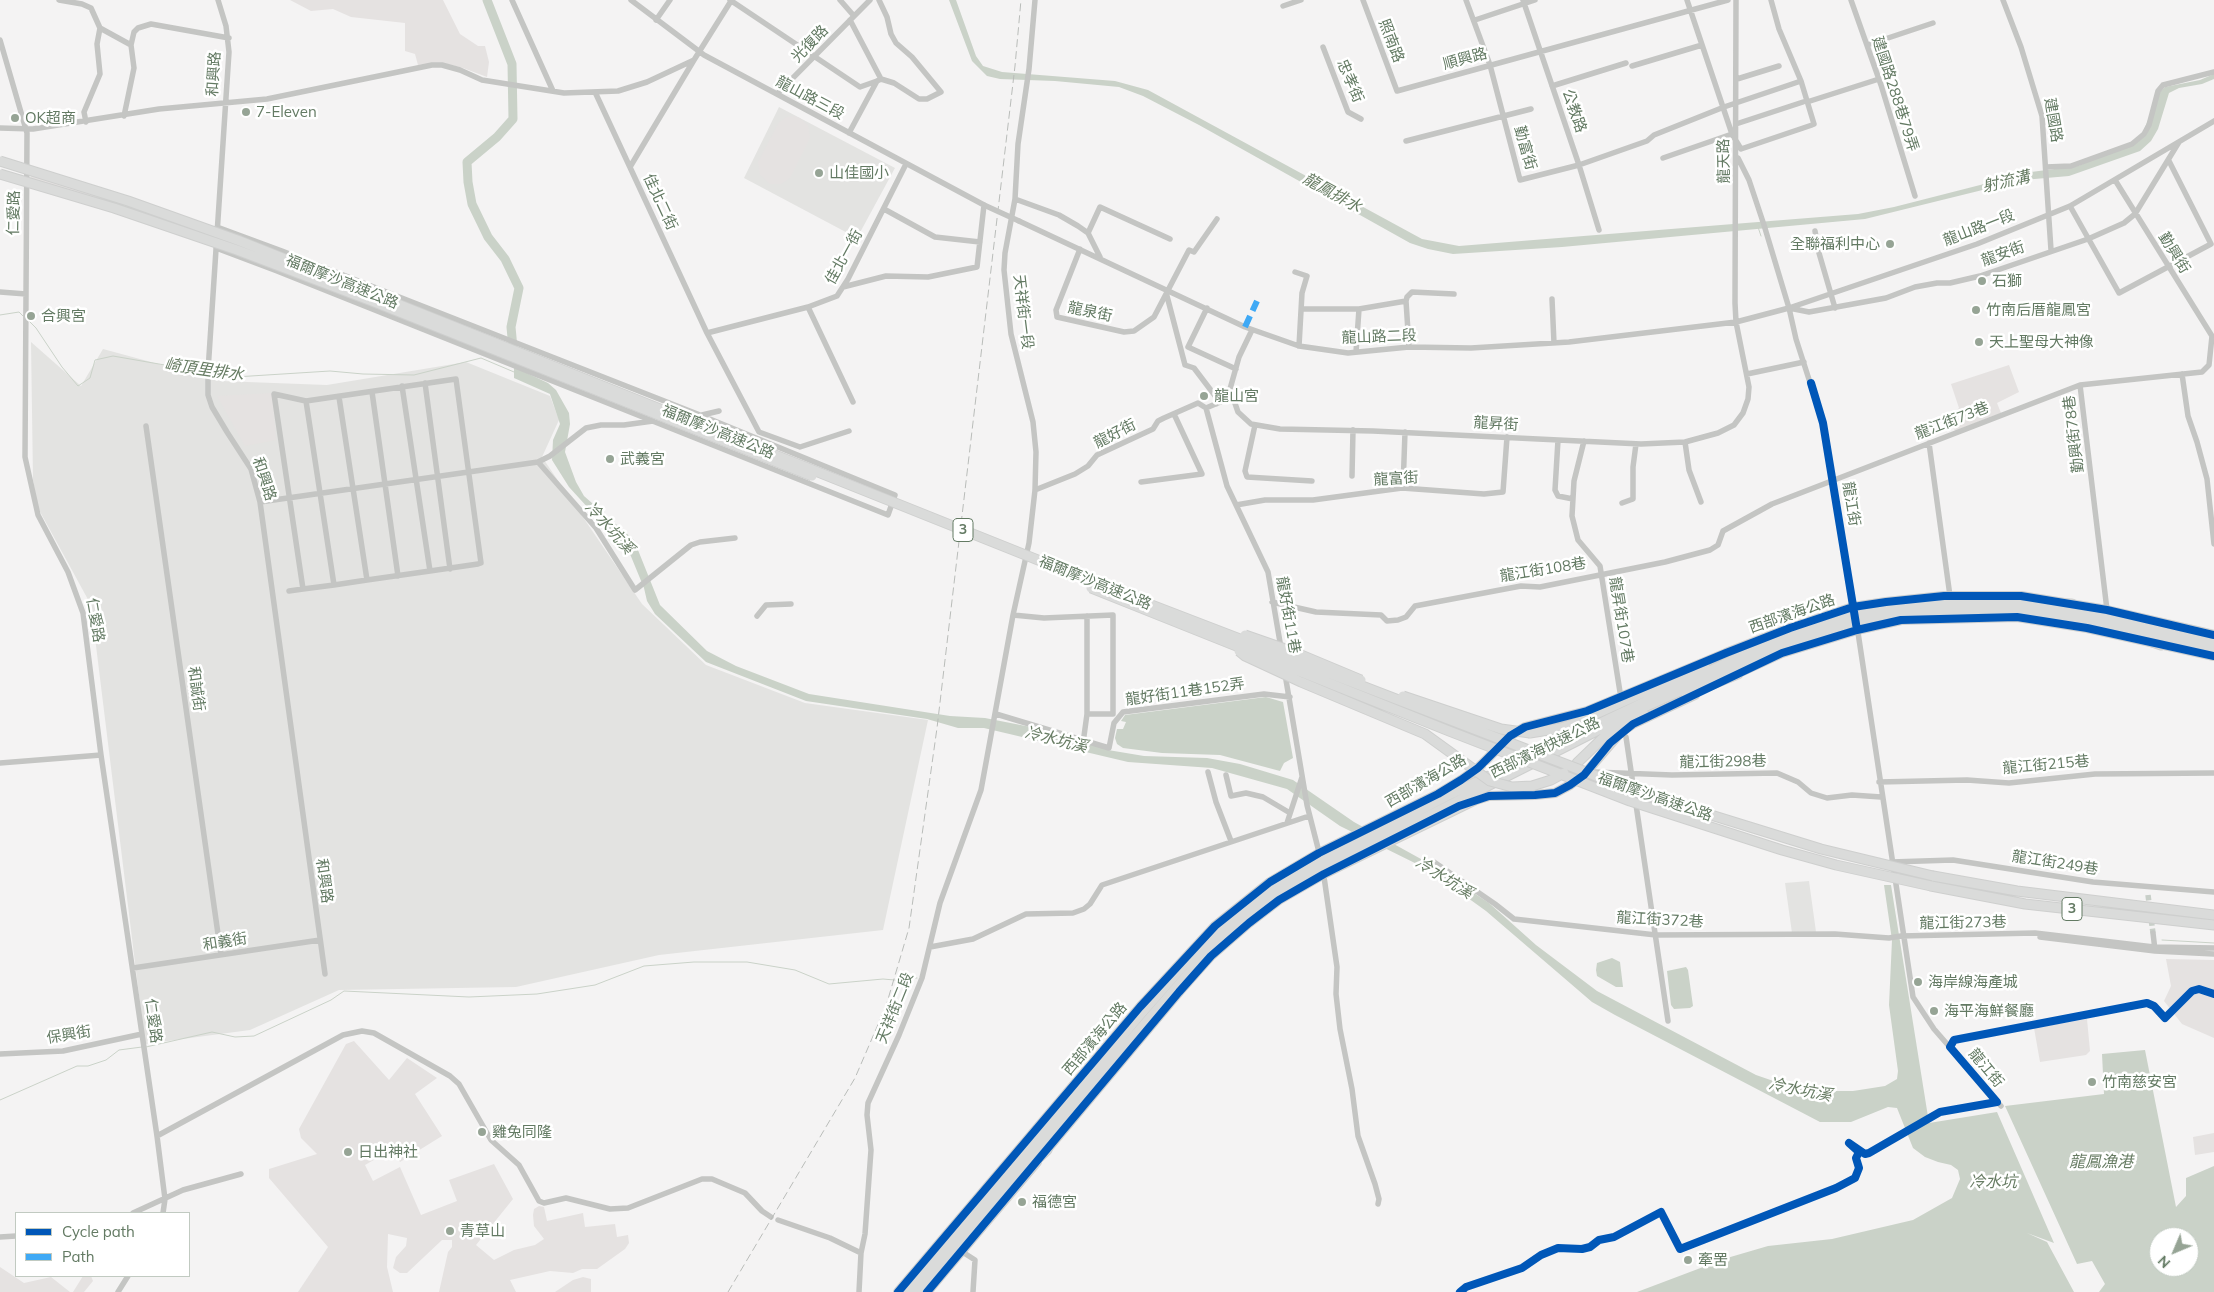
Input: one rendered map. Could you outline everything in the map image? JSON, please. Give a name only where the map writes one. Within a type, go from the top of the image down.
[{"type":"highway","name":"福爾摩沙高速公路","points":[[0,161],[128,201],[240,241],[1122,594],[1643,794],[1745,828],[1821,849],[1933,876],[2017,891],[2214,915]]},
{"type":"highway","name":"福爾摩沙高速公路","points":[[0,174],[132,214],[237,250],[372,301],[1449,731],[1639,804],[1782,850],[1836,865],[1931,886],[2025,904],[2214,925]]},
{"type":"highway","points":[[1122,594],[1294,652],[1392,693],[1501,729],[1530,732],[1561,728],[1685,674],[1738,665]]},
{"type":"highway","name":"西部濱海快速公路","points":[[908,1292],[1183,966],[1224,925],[1256,900],[1322,864],[1371,847],[1398,834],[1638,710],[1738,665],[1810,628],[1920,604],[1985,602],[2027,605],[2092,614],[2214,642]]},
{"type":"highway","points":[[2027,605],[2072,604]]},
{"type":"highway","name":"西部濱海快速公路","points":[[1855,618],[1918,612],[1986,609],[2023,611],[2091,622],[2214,649]]},
{"type":"highway","points":[[2091,622],[2162,645]]},
{"type":"highway","points":[[1231,644],[1245,656],[1425,734],[1490,781],[1512,787],[1532,786],[1551,780],[1577,763],[1617,728],[1681,697],[1738,665]]},
{"type":"highway","name":"西部濱海快速公路","points":[[917,1292],[1189,972],[1228,931],[1261,905],[1322,864],[1352,840],[1384,828],[1532,754],[1738,665]]},
{"type":"highway","points":[[1008,1163],[1070,1100]]},
{"type":"highway","points":[[993,1203],[1047,1150]]},
{"type":"main road","name":"西部濱海公路","points":[[1352,840],[1374,826],[1438,794],[1461,780],[1490,758],[1510,736],[1525,727],[1587,711],[1726,652],[1790,628],[1855,618],[1950,596],[2021,596],[2107,610],[2214,635]]},
{"type":"main road","name":"西部濱海公路","points":[[1398,834],[1459,806],[1490,796],[1535,795],[1555,792],[1570,785],[1588,770],[1610,743],[1633,724],[1738,665],[1782,654],[1855,618],[1901,620],[2017,617],[2087,628],[2214,656]]},
{"type":"main road","name":"西部濱海公路","points":[[898,1292],[1140,1007],[1215,926],[1270,882],[1322,864]]},
{"type":"main road","points":[[927,1292],[1179,992],[1212,956],[1249,923],[1322,864]]},
{"type":"street","points":[[58,0],[82,4],[91,8],[100,28],[98,44],[100,74],[84,112],[86,122]]},
{"type":"street","name":"和興路","points":[[218,0],[228,38],[207,385],[212,407],[251,469],[260,502],[325,974]]},
{"type":"street","points":[[512,0],[554,91]]},
{"type":"street","name":"龍山路三段","points":[[632,0],[700,53],[906,164],[1019,221]]},
{"type":"street","points":[[656,20],[670,0]]},
{"type":"street","points":[[840,0],[852,18],[879,80]]},
{"type":"street","name":"光復路","points":[[776,94],[816,57],[870,0]]},
{"type":"street","points":[[0,128],[26,129],[86,122],[159,109],[290,95],[432,65],[442,65],[460,70],[482,80],[564,93],[618,91],[647,82],[694,60],[731,1],[860,87],[879,80],[894,82],[918,99],[927,99],[942,92],[912,57],[896,43],[890,34],[888,17],[879,0]]},
{"type":"street","name":"天祥街一段","points":[[1013,615],[1022,580],[1028,543],[1035,490],[1036,452],[1033,422],[1011,334],[1004,270],[1016,199],[1018,144],[1029,69],[1035,0]]},
{"type":"street","points":[[1283,6],[1301,0]]},
{"type":"street","name":"照南路","points":[[1362,0],[1397,91]]},
{"type":"street","name":"勤富街","points":[[1466,0],[1475,20],[1490,66],[1520,180],[1579,165]]},
{"type":"street","points":[[1475,20],[1524,2],[1535,0]]},
{"type":"street","points":[[1687,0],[1732,134],[1742,149],[1813,125],[1805,102],[1801,81],[1779,29],[1772,0]]},
{"type":"street","name":"順興路","points":[[1397,91],[1728,0]]},
{"type":"street","name":"龍天路","points":[[1736,0],[1736,322]]},
{"type":"street","name":"建國路288巷79弄","points":[[1851,0],[1879,79],[1915,196]]},
{"type":"street","name":"建國路","points":[[2003,0],[2021,47],[2042,116],[2051,250]]},
{"type":"street","name":"公教路","points":[[1524,2],[1599,230]]},
{"type":"street","points":[[1867,46],[1933,23]]},
{"type":"street","points":[[124,116],[134,68],[131,45],[134,32],[138,28],[151,24],[228,38]]},
{"type":"street","points":[[100,28],[131,45]]},
{"type":"street","name":"仁愛路","points":[[0,40],[26,129],[28,159],[25,457],[38,515],[68,572],[83,613],[101,755],[157,1136],[165,1200],[163,1212]]},
{"type":"street","points":[[1632,66],[1702,45]]},
{"type":"street","name":"忠孝街","points":[[1323,47],[1348,112],[1360,119]]},
{"type":"street","name":"佳北二街","points":[[694,60],[630,167],[707,333],[759,432],[800,447],[849,431]]},
{"type":"street","points":[[1552,86],[1626,63]]},
{"type":"street","points":[[1737,79],[1779,66]]},
{"type":"street","points":[[2046,168],[2071,166],[2132,144],[2144,134],[2149,125],[2158,92],[2163,85],[2214,72]]},
{"type":"street","points":[[1736,124],[1879,79]]},
{"type":"street","points":[[849,133],[879,80]]},
{"type":"street","points":[[1579,165],[1647,141],[1654,135],[1724,107],[1801,81]]},
{"type":"street","points":[[596,92],[630,167]]},
{"type":"street","points":[[1406,141],[1531,109]]},
{"type":"street","name":"龍山路一段","points":[[1736,322],[1789,308],[1977,244],[2070,206],[2214,121]]},
{"type":"street","points":[[1664,158],[1732,134]]},
{"type":"street","name":"龍安街","points":[[1789,308],[1809,312],[1835,308],[1886,298],[1926,284],[1950,283],[1980,276],[2088,238],[2124,223],[2135,214],[2169,161],[2180,140]]},
{"type":"street","name":"龍江街","points":[[1737,157],[1749,180],[1823,423],[1855,618],[1879,782],[1879,797],[1913,997],[1921,1011],[2001,1106]]},
{"type":"street","points":[[2070,206],[2119,293],[2211,244],[2169,161]]},
{"type":"street","name":"佳北一街","points":[[707,333],[808,307],[836,296],[843,287],[906,164]]},
{"type":"street","name":"勤興街","points":[[2115,180],[2213,336]]},
{"type":"street","points":[[1016,199],[1059,215],[1088,233],[1101,258]]},
{"type":"street","points":[[843,287],[886,276],[928,276],[969,270],[977,267],[984,205]]},
{"type":"street","points":[[1088,233],[1100,207],[1170,240]]},
{"type":"street","points":[[884,209],[935,237],[980,242]]},
{"type":"street","points":[[1216,404],[1216,397],[1194,368],[1186,365],[1168,293],[1189,250],[1194,252],[1217,219]]},
{"type":"street","name":"龍山路二段","points":[[1019,221],[1101,258],[1168,293],[1207,308],[1252,330],[1299,346],[1356,352],[1409,347],[1471,348],[1554,343],[1736,322]]},
{"type":"street","points":[[216,248],[888,515],[895,496],[870,484],[495,334],[218,227]]},
{"type":"street","points":[[1815,231],[1835,308]]},
{"type":"street","name":"龍泉街","points":[[1080,249],[1056,310],[1057,317],[1124,332],[1134,331],[1154,317],[1168,293]]},
{"type":"street","points":[[277,271],[282,251]]},
{"type":"street","points":[[1295,272],[1307,276],[1302,293],[1303,309],[1299,346]]},
{"type":"street","points":[[0,292],[26,294]]},
{"type":"street","points":[[1409,347],[1406,301],[1412,292],[1454,294]]},
{"type":"street","points":[[1552,299],[1554,343]]},
{"type":"street","points":[[1303,309],[1359,309],[1406,301]]},
{"type":"street","points":[[808,307],[853,402]]},
{"type":"street","points":[[1207,308],[1188,347],[1236,369]]},
{"type":"street","points":[[1356,352],[1359,309]]},
{"type":"street","points":[[434,334],[440,313]]},
{"type":"street","name":"龍昇街","points":[[1232,397],[1238,412],[1251,424],[1280,429],[1405,432],[1636,444],[1685,442],[1718,433],[1734,425],[1744,413],[1748,399],[1747,374],[1736,322]]},
{"type":"street","points":[[1232,397],[1230,388],[1252,330]]},
{"type":"street","name":"勤興街78巷","points":[[2107,610],[2080,385],[2202,372],[2209,365],[2213,336]]},
{"type":"street","points":[[533,373],[540,352]]},
{"type":"street","points":[[1747,374],[1804,362]]},
{"type":"street","points":[[2182,374],[2188,416],[2198,442],[2206,479],[2214,544]]},
{"type":"street","points":[[289,591],[481,563],[456,379],[306,401],[274,394],[302,589]]},
{"type":"street","points":[[425,383],[450,568]]},
{"type":"street","name":"龍江街73巷","points":[[1834,481],[2080,385]]},
{"type":"street","points":[[402,386],[430,571]]},
{"type":"street","points":[[372,392],[398,576]]},
{"type":"street","points":[[636,414],[643,393]]},
{"type":"street","points":[[338,397],[354,488],[367,580]]},
{"type":"street","name":"龍好街","points":[[1035,490],[1075,474],[1088,466],[1097,455],[1153,429],[1158,421],[1198,403],[1206,408],[1232,397]]},
{"type":"street","points":[[306,401],[334,585]]},
{"type":"street","name":"龍好街11巷","points":[[1206,408],[1228,486],[1268,572],[1290,697],[1302,780],[1309,816],[1322,864],[1337,967],[1336,994],[1340,1029],[1352,1090],[1358,1136],[1375,1184],[1379,1199],[1378,1204]]},
{"type":"street","points":[[260,502],[538,462],[550,456],[586,428],[601,425],[624,426],[719,411]]},
{"type":"street","points":[[1142,482],[1202,474],[1174,414]]},
{"type":"street","points":[[1255,424],[1245,470],[1247,477],[1312,481]]},
{"type":"street","name":"和誠街","points":[[146,426],[221,955]]},
{"type":"street","points":[[1352,476],[1353,430]]},
{"type":"street","points":[[1403,488],[1405,432]]},
{"type":"street","name":"龍富街","points":[[1236,504],[1265,500],[1312,500],[1403,488],[1484,494],[1503,492],[1507,437]]},
{"type":"street","points":[[750,459],[757,438]]},
{"type":"street","points":[[1558,440],[1556,490],[1558,496],[1573,499]]},
{"type":"street","name":"龍昇街107巷","points":[[1584,441],[1574,481],[1572,516],[1578,540],[1596,561],[1601,573],[1620,692]]},
{"type":"street","points":[[1685,442],[1688,470],[1702,502]]},
{"type":"street","points":[[1929,443],[1950,596]]},
{"type":"street","points":[[1622,503],[1633,499],[1633,468],[1636,444]]},
{"type":"street","points":[[538,462],[596,528],[635,590],[691,545],[700,542],[735,538]]},
{"type":"street","points":[[823,488],[830,468]]},
{"type":"street","name":"龍江街108巷","points":[[1272,602],[1316,612],[1381,615],[1386,621],[1398,620],[1406,617],[1415,606],[1521,586],[1540,587],[1601,573],[1665,562],[1710,550],[1718,545],[1723,531],[1757,511],[1834,481]]},
{"type":"street","points":[[757,616],[766,605],[791,604]]},
{"type":"street","points":[[996,716],[1013,615],[1044,618],[1113,615],[1113,714],[1087,714]]},
{"type":"street","points":[[1084,736],[1087,714],[1088,616]]},
{"type":"street","name":"龍好街11巷152弄","points":[[996,716],[1109,748],[1114,723],[1123,712],[1264,694],[1290,697]]},
{"type":"street","name":"天祥街二段","points":[[859,1292],[871,1150],[867,1115],[868,1103],[922,978],[948,878],[981,790],[996,716]]},
{"type":"street","points":[[1626,736],[1668,1021]]},
{"type":"street","points":[[0,763],[101,755]]},
{"type":"street","name":"龍江街298巷","points":[[1588,770],[1595,773],[1777,773],[1798,782],[1820,797],[1852,795],[1870,798],[1879,797]]},
{"type":"street","points":[[1208,772],[1216,802],[1231,841]]},
{"type":"street","name":"龍江街215巷","points":[[1879,782],[1967,780],[2009,783],[2095,774],[2214,773]]},
{"type":"street","points":[[1226,775],[1231,796],[1246,793],[1263,797],[1290,814]]},
{"type":"street","points":[[1287,823],[1294,798],[1302,780]]},
{"type":"street","points":[[930,947],[973,939],[1026,914],[1073,913],[1084,909],[1090,904],[1102,884],[1309,816]]},
{"type":"street","name":"龍江街249巷","points":[[1891,862],[1953,860],[2093,882],[2214,892]]},
{"type":"street","name":"龍江街372巷","points":[[1434,862],[1514,919],[1656,935],[1834,934],[1889,938],[1902,936]]},
{"type":"street","points":[[2145,887],[2148,895]]},
{"type":"street","name":"龍江街273巷","points":[[1902,936],[2035,933],[2155,949]]},
{"type":"street","points":[[2153,933],[2155,949]]},
{"type":"street","name":"和義街","points":[[133,968],[320,940]]},
{"type":"street","points":[[2155,949],[2214,948]]},
{"type":"street","points":[[2155,949],[2214,954]]},
{"type":"street","points":[[157,1136],[343,1035],[362,1031],[374,1033],[450,1076],[459,1084],[491,1140],[519,1165],[539,1201],[544,1203],[566,1198],[610,1209],[628,1208],[702,1179],[712,1179],[745,1193],[762,1211],[771,1216]]},
{"type":"street","name":"保興街","points":[[0,1054],[63,1051],[142,1034]]},
{"type":"street","points":[[135,1212],[195,1185],[240,1174]]},
{"type":"street","points":[[778,1220],[830,1238],[861,1253]]},
{"type":"street","points":[[0,1237],[15,1236]]},
{"type":"street","points":[[961,1251],[975,1260],[973,1292]]},
{"type":"street","points":[[118,1292],[127,1277]]},
{"type":"shaded area","points":[[290,0],[443,0],[460,34],[478,46],[485,46],[489,62],[487,77],[443,63],[418,65],[415,54],[405,51],[405,23],[351,17],[333,9],[311,11]]},
{"type":"shaded area","name":"山佳國小","points":[[779,107],[895,168],[857,238],[744,178]]},
{"type":"shaded area","points":[[794,116],[800,118],[808,125],[810,138],[790,178],[781,184],[770,184],[760,175],[758,162],[779,122],[787,117]]},
{"type":"shaded area","points":[[31,168],[128,199],[126,215],[30,185]]},
{"type":"shaded area","points":[[31,342],[81,386],[103,349],[221,381],[327,385],[466,362],[550,396],[559,420],[542,457],[642,604],[706,665],[805,703],[928,720],[883,930],[659,955],[516,987],[339,990],[250,1030],[145,1044],[91,605],[38,508],[33,480]]},
{"type":"shaded area","points":[[2009,365],[2019,392],[1997,403],[2001,413],[1955,431],[1949,418],[1959,408],[1951,384]]},
{"type":"shaded area","points":[[272,393],[276,440],[245,446],[217,396]]},
{"type":"shaded area","points":[[1809,881],[1816,932],[1792,933],[1785,883]]},
{"type":"shaded area","points":[[2166,959],[2214,960],[2214,1038],[2182,1024],[2164,1001],[2171,986]]},
{"type":"shaded area","points":[[2087,1019],[2090,1051],[2086,1055],[2040,1062],[2034,1028]]},
{"type":"shaded area","points":[[354,1041],[389,1080],[407,1058],[437,1078],[415,1094],[442,1136],[400,1162],[393,1149],[365,1165],[373,1181],[400,1167],[421,1215],[457,1201],[449,1180],[494,1164],[513,1199],[476,1245],[494,1260],[514,1250],[535,1245],[544,1239],[534,1226],[534,1209],[539,1206],[544,1207],[547,1221],[583,1213],[585,1227],[615,1224],[617,1237],[628,1235],[629,1243],[625,1249],[597,1269],[582,1269],[573,1273],[550,1271],[510,1280],[516,1292],[439,1292],[448,1252],[452,1247],[452,1240],[442,1240],[407,1273],[400,1273],[393,1268],[396,1257],[406,1246],[407,1238],[388,1234],[387,1267],[393,1292],[298,1292],[328,1247],[269,1178],[269,1169],[317,1154],[301,1138],[299,1129],[346,1044]]},
{"type":"shaded area","points":[[2214,1133],[2214,1152],[2195,1155],[2193,1137]]},
{"type":"shaded area","points":[[0,1267],[24,1283],[51,1277],[70,1292],[0,1292]]},
{"type":"shaded area","points":[[82,1277],[91,1277],[93,1281],[84,1292],[73,1292]]},
{"type":"shaded area","points":[[583,1277],[591,1279],[591,1292],[555,1292],[573,1280]]},
{"type":"water","name":"射流溝","points":[[949,0],[956,0],[976,56],[983,66],[1002,72],[1115,81],[1148,90],[1422,239],[1459,246],[1858,214],[1894,207],[2031,172],[2078,166],[2139,141],[2160,92],[2165,87],[2200,80],[2214,74],[2214,79],[2202,84],[2179,88],[2169,93],[2158,129],[2151,141],[2140,151],[2069,176],[2023,180],[1865,219],[1562,247],[1453,254],[1410,243],[1199,125],[1143,96],[1119,87],[1055,81],[1000,79],[987,76],[972,61]]},
{"type":"water","name":"冷水坑","points":[[514,367],[548,383],[556,390],[569,413],[570,424],[565,452],[576,482],[584,496],[634,540],[660,605],[707,651],[736,666],[809,694],[950,716],[985,718],[1046,730],[1108,750],[1144,756],[1207,758],[1240,764],[1293,780],[1354,822],[1430,864],[1489,903],[1536,945],[1597,991],[1756,1075],[1785,1085],[1829,1091],[1853,1091],[1885,1086],[1897,1079],[1898,1071],[1889,1005],[1892,940],[1884,885],[1891,885],[1929,1123],[1997,1112],[2054,1243],[2027,1233],[2047,1242],[2074,1292],[1637,1292],[1727,1258],[1768,1246],[1832,1239],[1913,1220],[1952,1198],[1960,1179],[1958,1170],[1951,1165],[1925,1157],[1913,1148],[1897,1108],[1888,1107],[1851,1122],[1820,1122],[1592,1002],[1486,911],[1429,870],[1340,826],[1287,789],[1212,768],[1128,762],[984,728],[958,728],[927,719],[806,701],[706,662],[655,614],[647,601],[644,588],[630,554],[569,487],[552,460],[553,440],[560,424],[550,394],[514,378]]},
{"type":"water","points":[[1266,697],[1283,702],[1293,758],[1284,763],[1280,771],[1220,755],[1162,753],[1123,748],[1117,744],[1115,738],[1117,729],[1123,729],[1126,722],[1121,721],[1125,715]]},
{"type":"water","points":[[1612,958],[1620,962],[1623,987],[1616,987],[1597,976],[1597,963]]},
{"type":"water","points":[[1686,967],[1693,1006],[1690,1008],[1674,1009],[1671,1005],[1667,971]]},
{"type":"water","name":"龍鳳漁港","points":[[2145,1050],[2176,1207],[2186,1196],[2186,1178],[2214,1166],[2214,1292],[2099,1292],[2105,1284],[2092,1261],[2077,1264],[2005,1106],[2104,1094],[2102,1054]]},
{"type":"waterway","name":"冷水坑溪","points":[[487,0],[512,64],[513,119],[497,137],[467,162],[468,182],[472,204],[488,237],[505,259],[519,288],[511,327],[513,348]]},
{"type":"waterway","name":"龍鳳排水","points":[[1758,227],[1761,236]]},
{"type":"waterway","name":"崎頂里排水","points":[[0,315],[19,312],[23,316]]},
{"type":"waterway","name":"崎頂里排水","points":[[28,320],[36,328],[62,367],[78,386],[90,378],[95,360],[113,356],[205,372]]},
{"type":"waterway","name":"崎頂里排水","points":[[212,373],[235,377],[330,371],[414,375],[481,358],[514,372]]},
{"type":"waterway","points":[[2162,940],[2214,943]]},
{"type":"waterway","points":[[146,1047],[212,1032],[235,1037],[254,1036],[331,1000],[344,991],[469,997],[537,994],[595,985],[644,966],[694,962],[747,962],[795,970],[829,984],[883,979],[906,981],[911,978],[917,978]]},
{"type":"waterway","points":[[0,1100],[77,1066],[88,1066],[106,1060],[119,1050],[142,1047]]},
{"type":"tunnel","points":[[2148,895],[2153,933]]},
{"type":"railway","points":[[728,1292],[855,1078],[886,1006],[909,928],[937,728],[1015,66],[1021,0]]},
{"type":"marked path","points":[[1245,327],[1257,301]]},
{"type":"cycle path","points":[[1811,383],[1823,423],[1857,630]]},
{"type":"cycle path","points":[[898,1292],[1140,1007],[1215,926],[1270,882],[1319,853],[1438,794],[1461,780],[1478,768],[1510,736],[1525,727],[1587,711],[1790,628],[1853,607],[1886,602],[1944,596],[2021,596],[2107,610],[2214,635]]},
{"type":"cycle path","points":[[927,1292],[1211,956],[1279,900],[1324,874],[1459,806],[1489,796],[1555,793],[1584,775],[1610,743],[1633,724],[1782,653],[1857,630],[1901,620],[2017,617],[2087,628],[2214,656]]},
{"type":"cycle path","points":[[1460,1292],[1466,1287],[1522,1268],[1541,1255],[1558,1248],[1582,1249],[1590,1247],[1599,1240],[1614,1237],[1661,1212],[1680,1249],[1836,1188],[1855,1178],[1859,1168],[1856,1158],[1859,1152],[1849,1143],[1865,1154],[1869,1153],[1940,1112],[1997,1102],[1950,1047],[1954,1040],[2147,1003],[2154,1006],[2165,1018],[2192,991],[2199,989],[2214,994]]},
{"type":"place","name":"7-Eleven","points":[[246,112]]},
{"type":"place","name":"OK超商","points":[[15,118]]},
{"type":"place","name":"山佳國小","points":[[819,173]]},
{"type":"place","name":"全聯福利中心","points":[[1890,244]]},
{"type":"place","name":"石獅","points":[[1982,281]]},
{"type":"place","name":"竹南后厝龍鳳宮","points":[[1976,310]]},
{"type":"place","name":"合興宮","points":[[31,316]]},
{"type":"place","name":"天上聖母大神像","points":[[1979,342]]},
{"type":"place","name":"龍山宮","points":[[1204,396]]},
{"type":"place","name":"武義宮","points":[[610,459]]},
{"type":"place","name":"海岸線海產城","points":[[1918,982]]},
{"type":"place","name":"海平海鮮餐廳","points":[[1934,1011]]},
{"type":"place","name":"竹南慈安宮","points":[[2092,1082]]},
{"type":"place","name":"雞兔同隆","points":[[482,1132]]},
{"type":"place","name":"日出神社","points":[[348,1152]]},
{"type":"place","name":"福德宮","points":[[1022,1202]]},
{"type":"place","name":"青草山","points":[[450,1231]]},
{"type":"place","name":"牽罟","points":[[1688,1260]]}]
